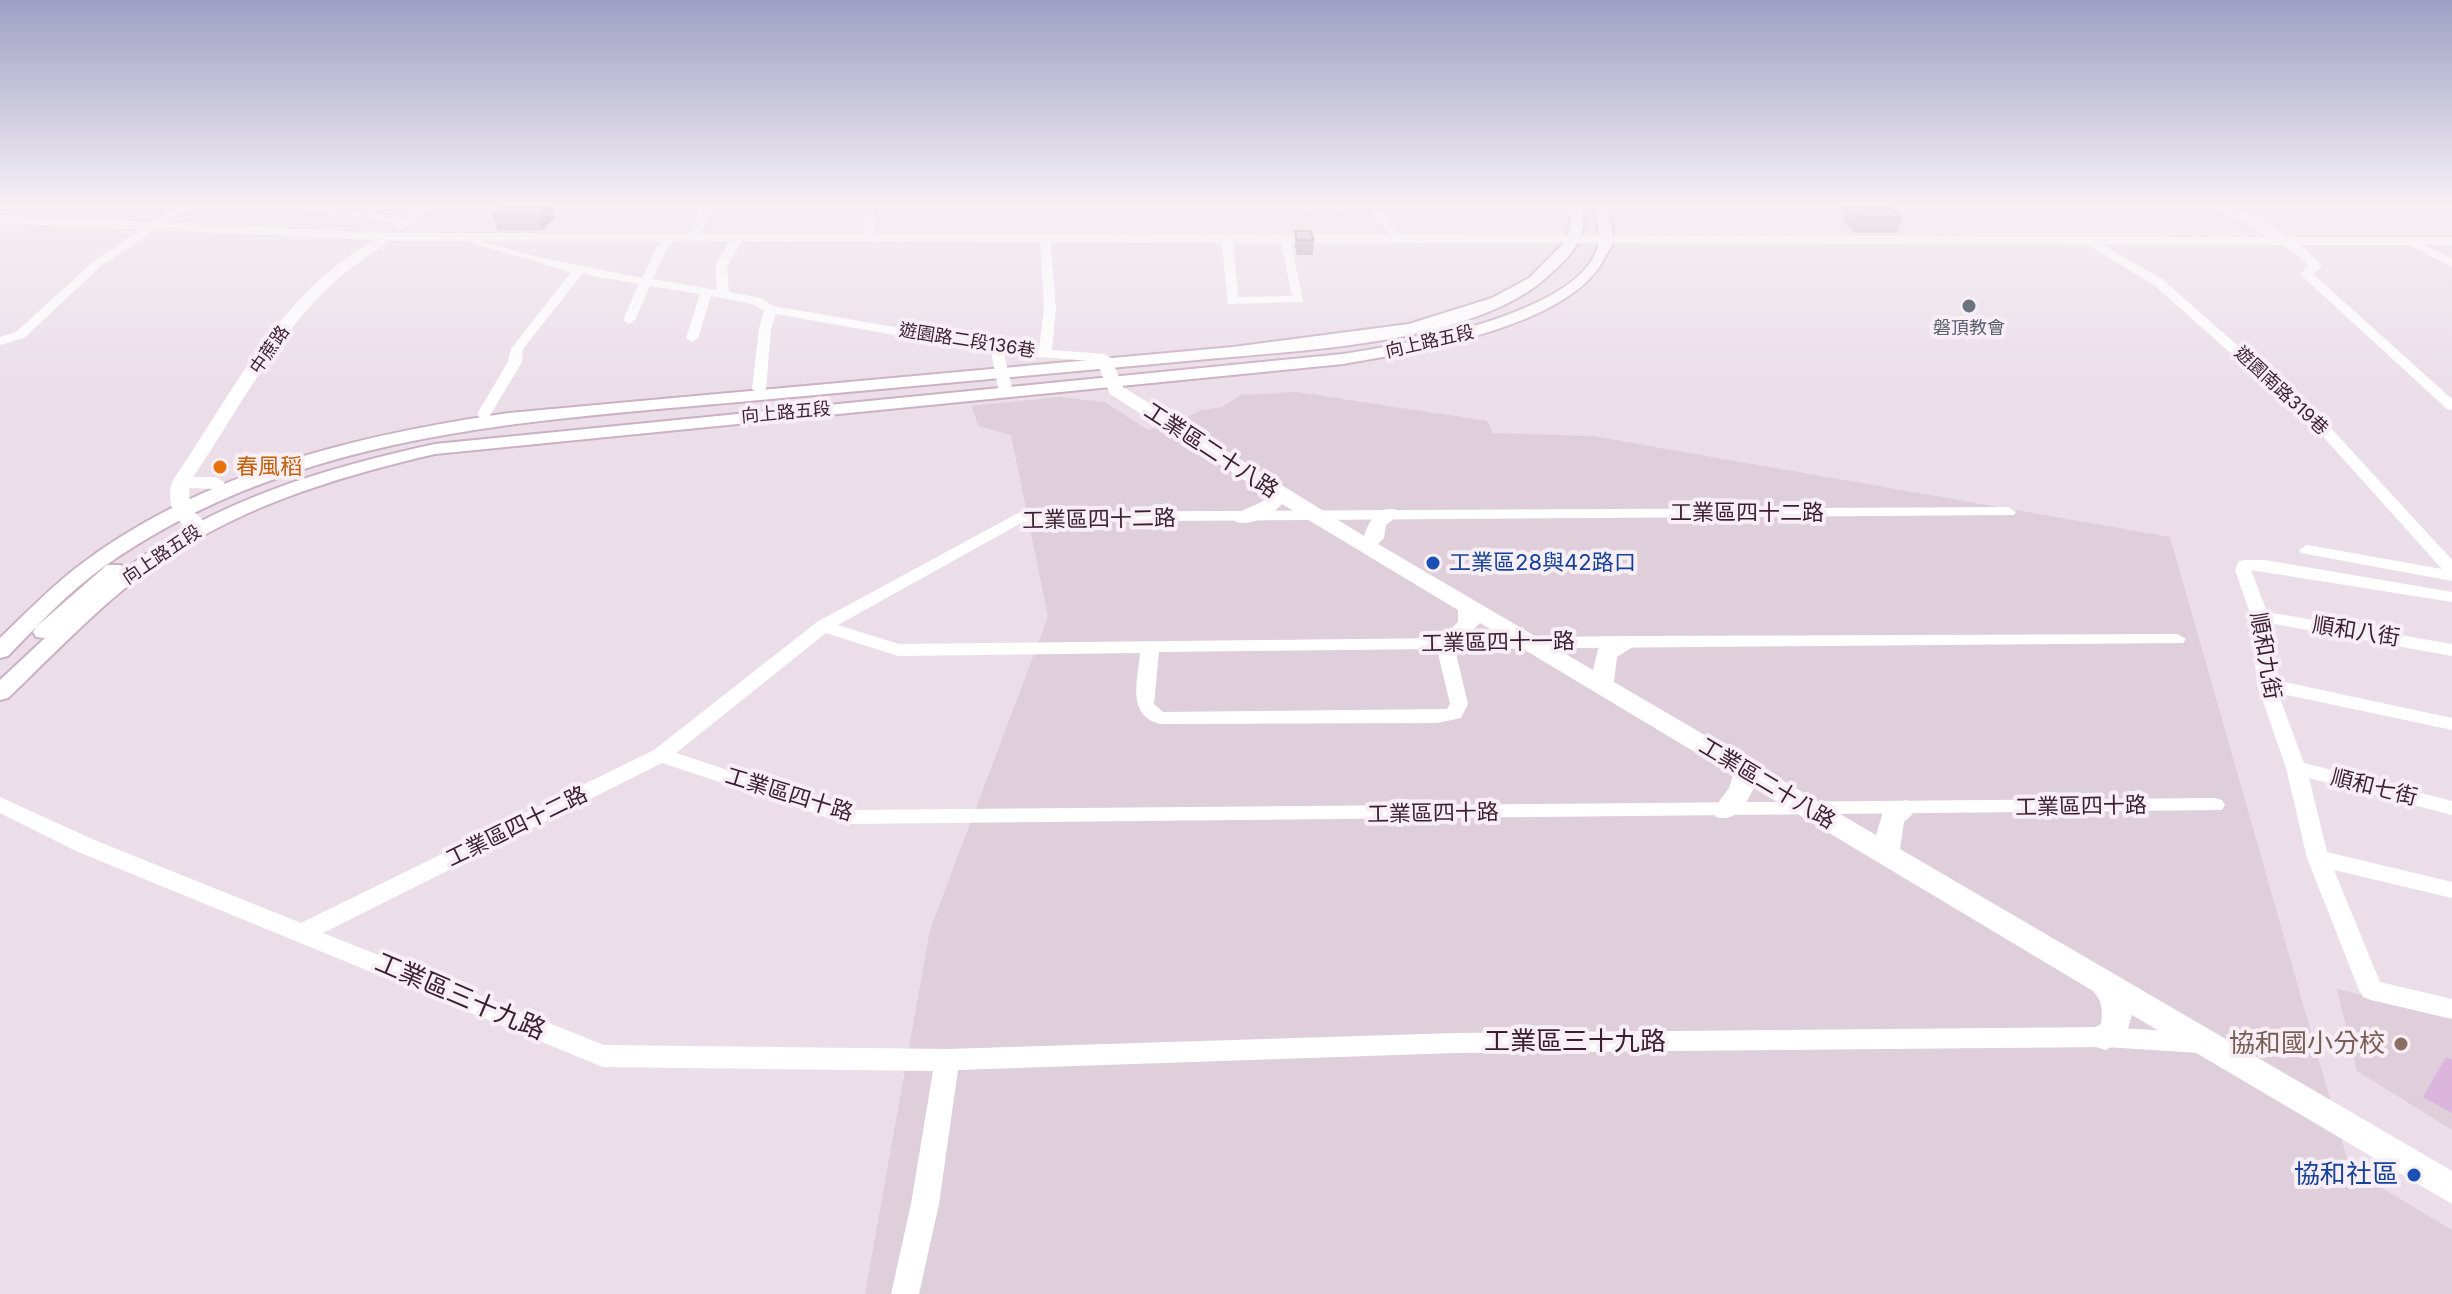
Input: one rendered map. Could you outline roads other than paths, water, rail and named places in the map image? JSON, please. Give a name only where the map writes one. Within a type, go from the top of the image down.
[{"type":"street","points":[[0,341],[20,335],[97,264]]},
{"type":"street","name":"中蔗路","points":[[187,515],[176,493],[182,480],[291,320],[317,290],[351,264]]},
{"type":"street","name":"遊園路二段136巷","points":[[564,264],[647,284],[756,301],[771,309],[997,349],[1045,353],[1107,370]]},
{"type":"street","points":[[629,320],[655,264]]},
{"type":"street","points":[[722,264],[723,294]]},
{"type":"street","points":[[1045,353],[1050,309],[1048,264]]},
{"type":"street","points":[[1229,264],[1232,301],[1299,299],[1292,264]]},
{"type":"street","name":"向上路五段","points":[[1107,370],[1414,320],[1488,296],[1522,279],[1539,264]]},
{"type":"street","name":"向上路五段","points":[[0,631],[67,570],[120,532],[187,515],[363,457],[441,442],[1004,380],[1344,351],[1407,342],[1468,326],[1521,306],[1547,291],[1579,264]]},
{"type":"street","name":"遊園南路319巷","points":[[2128,264],[2158,282],[2323,428],[2452,570]]},
{"type":"street","points":[[2314,264],[2316,266],[2306,274],[2452,406]]},
{"type":"street","points":[[484,414],[515,362],[517,349],[580,268]]},
{"type":"street","points":[[692,338],[706,293]]},
{"type":"street","points":[[759,389],[765,329],[771,309]]},
{"type":"street","points":[[997,349],[1004,380]]},
{"type":"street","name":"工業區二十八路","points":[[1107,370],[1116,390],[1363,546],[2452,1189]]},
{"type":"street","name":"向上路五段","points":[[0,693],[137,569],[216,483],[336,442],[484,414],[759,389],[1004,380]]},
{"type":"street","points":[[182,480],[195,484],[216,483]]},
{"type":"street","points":[[1243,518],[1267,509],[1280,495]]},
{"type":"street","name":"工業區四十二路","points":[[304,932],[661,755],[823,626],[1020,517],[2008,512]]},
{"type":"street","points":[[1363,546],[1374,538],[1377,523],[1390,514]]},
{"type":"street","name":"向上路五段","points":[[0,651],[53,597],[92,565],[187,515]]},
{"type":"street","name":"向上路五段","points":[[0,674],[86,592],[187,515]]},
{"type":"street","points":[[2307,550],[2452,576]]},
{"type":"street","name":"順和九街","points":[[2452,597],[2265,565],[2245,565],[2243,570],[2260,616],[2266,684],[2296,768],[2318,858],[2371,990],[2452,1009]]},
{"type":"street","points":[[1150,647],[1145,704],[1150,713],[1160,718],[1437,717],[1454,714],[1459,704],[1445,645],[1469,624],[1469,607]]},
{"type":"street","name":"順和八街","points":[[2260,616],[2452,650]]},
{"type":"street","name":"工業區四十一路","points":[[823,626],[898,650],[1631,641],[2177,639]]},
{"type":"street","points":[[1602,686],[1606,654],[1631,641]]},
{"type":"street","points":[[2266,684],[2452,724]]},
{"type":"street","name":"工業區四十路","points":[[661,755],[847,817],[2215,805]]},
{"type":"street","points":[[1725,811],[1741,790],[1746,772],[1739,767]]},
{"type":"street","name":"順和七街","points":[[2296,768],[2452,808]]},
{"type":"street","name":"工業區三十九路","points":[[0,804],[84,845],[603,1056],[947,1060],[1455,1043],[2105,1037],[2203,1044]]},
{"type":"street","points":[[1886,855],[1892,818],[1905,809]]},
{"type":"street","points":[[2318,858],[2452,890]]},
{"type":"street","points":[[2099,980],[2110,988],[2118,1016],[2113,1032],[2105,1037]]},
{"type":"street","points":[[905,1294],[925,1204],[947,1060]]},
{"type":"place","name":"磐頂教會","points":[[1969,306]]},
{"type":"place","name":"春風稻","points":[[220,467]]},
{"type":"place","name":"工業區28與42路口","points":[[1433,563]]},
{"type":"place","name":"協和國小分校","points":[[2401,1044]]},
{"type":"place","name":"協和社區","points":[[2414,1175]]}]
